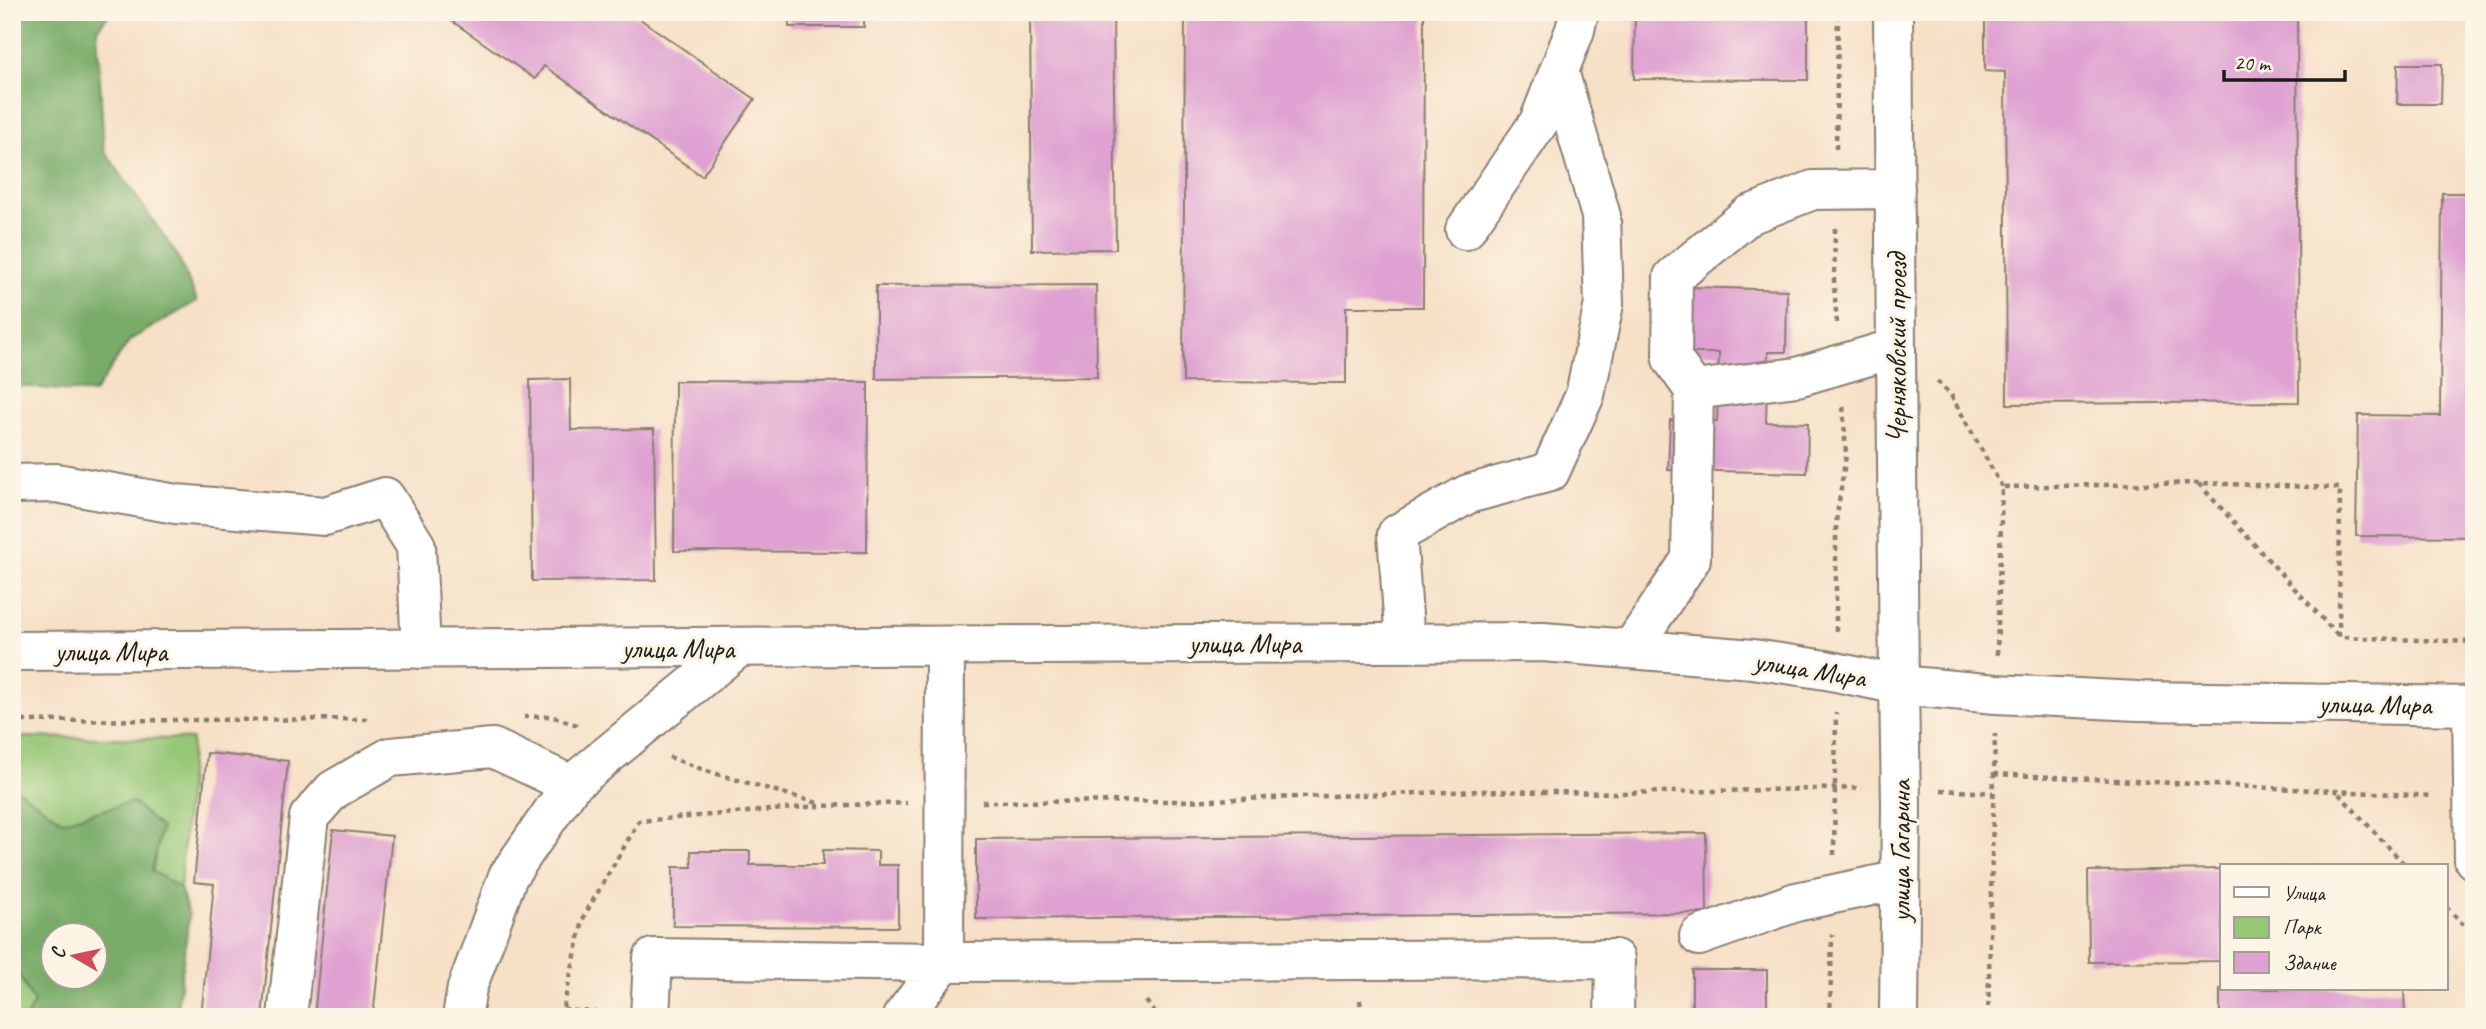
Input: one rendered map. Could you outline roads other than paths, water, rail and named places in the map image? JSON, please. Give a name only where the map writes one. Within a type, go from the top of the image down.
[{"type":"main road","points":[[1465,230],[1539,122],[1575,30],[1579,12]]},
{"type":"main road","name":"Черняковский проезд","points":[[1893,12],[1899,685]]},
{"type":"main road","points":[[1405,643],[1397,534],[1468,494],[1550,472],[1585,395],[1604,304],[1601,216],[1559,71]]},
{"type":"main road","points":[[1631,649],[1691,559],[1694,390],[1672,359],[1673,277],[1749,215],[1813,190],[1895,189]]},
{"type":"main road","points":[[1694,390],[1797,377],[1841,365],[1896,345]]},
{"type":"main road","points":[[12,485],[56,483],[176,503],[325,516],[385,496],[416,546],[421,649]]},
{"type":"main road","name":"улица Мира","points":[[12,651],[945,648],[1175,643],[1543,642],[1753,659],[1899,685],[1996,694],[2138,701],[2473,706]]},
{"type":"main road","points":[[462,1017],[467,988],[508,876],[571,786],[738,648]]},
{"type":"main road","points":[[902,1017],[944,962],[945,648]]},
{"type":"main road","name":"улица Гагарина","points":[[1899,685],[1899,1017]]},
{"type":"main road","points":[[2473,706],[2474,860]]},
{"type":"main road","points":[[287,1017],[309,817],[333,790],[390,757],[493,748],[571,786]]},
{"type":"main road","points":[[1699,936],[1796,902],[1900,880]]},
{"type":"main road","points":[[650,1017],[653,958],[944,962],[1615,959],[1614,1017]]}]
